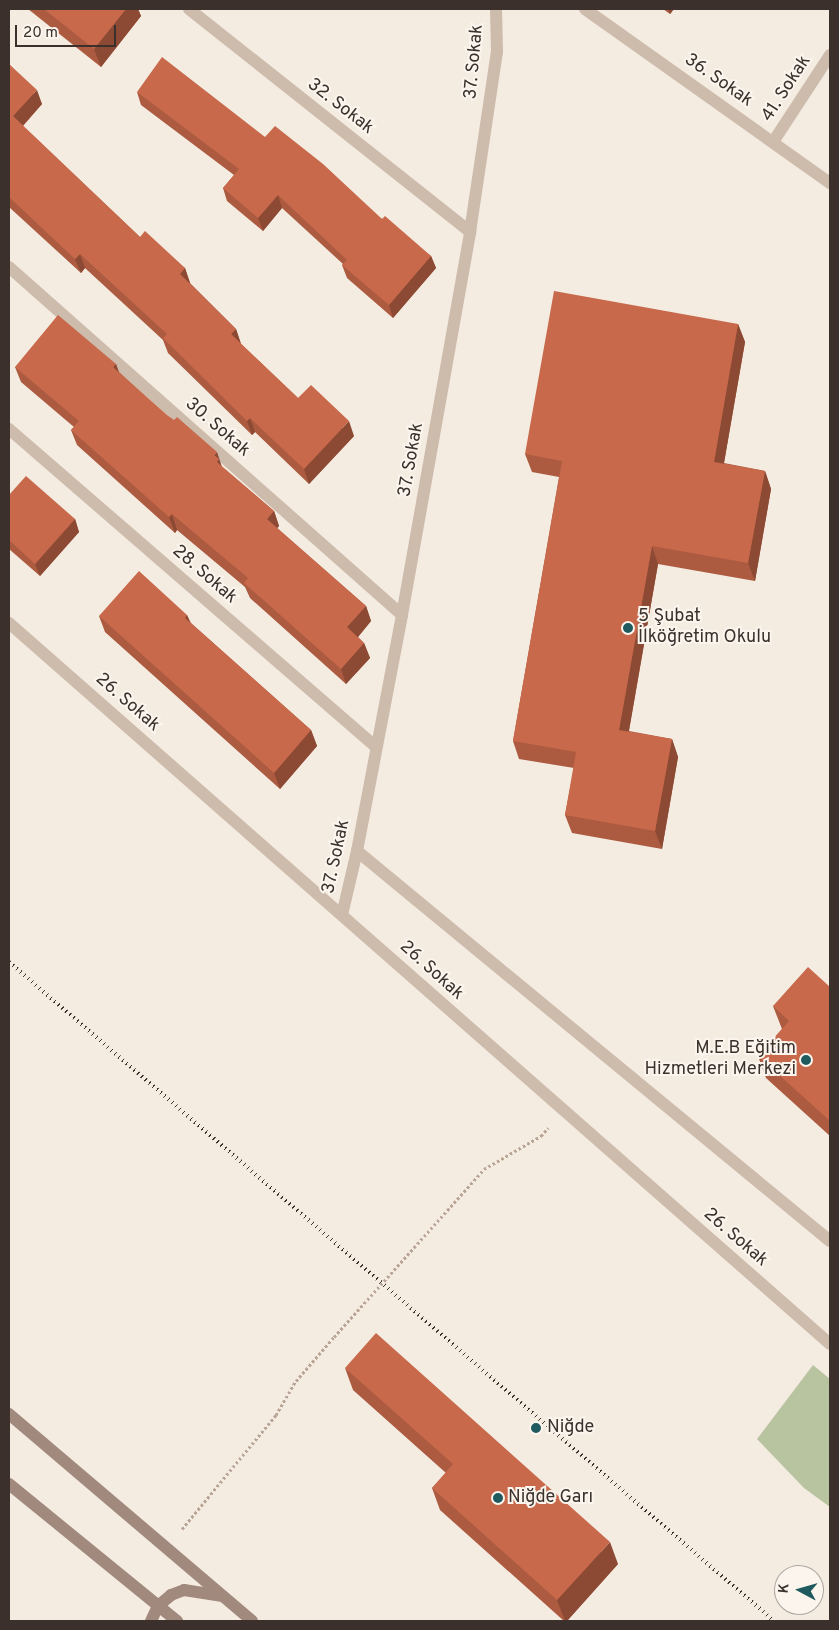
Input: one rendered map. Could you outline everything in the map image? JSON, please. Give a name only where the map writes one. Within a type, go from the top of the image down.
[{"type":"main road","points":[[9,1414],[252,1621]]},
{"type":"main road","points":[[9,1484],[177,1621]]},
{"type":"main road","points":[[151,1621],[158,1606],[171,1595],[184,1590],[224,1597],[243,1621]]},
{"type":"street","name":"32. Sokak","points":[[188,9],[470,232]]},
{"type":"street","name":"37. Sokak","points":[[342,915],[357,850],[402,615],[470,232],[497,52],[496,9]]},
{"type":"street","name":"36. Sokak","points":[[585,9],[830,183]]},
{"type":"street","name":"41. Sokak","points":[[773,142],[830,55]]},
{"type":"street","name":"30. Sokak","points":[[9,267],[402,615]]},
{"type":"street","name":"28. Sokak","points":[[9,429],[376,747]]},
{"type":"street","name":"26. Sokak","points":[[9,623],[830,1344]]},
{"type":"street","points":[[357,850],[830,1241]]},
{"type":"path","points":[[167,1547],[276,1416],[296,1380],[484,1169],[541,1136]]},
{"type":"green space","points":[[813,1365],[830,1379],[830,1507],[804,1488],[757,1439]]},
{"type":"building","points":[[44,9],[126,9],[94,49]]},
{"type":"building","points":[[162,57],[265,137],[275,126],[323,164],[382,219],[385,216],[431,256],[389,305],[342,265],[347,260],[278,195],[258,218],[223,188],[239,169],[137,92]]},
{"type":"building","points":[[9,64],[37,90],[13,116],[140,237],[145,231],[185,268],[180,274],[236,329],[231,334],[298,398],[311,385],[349,421],[304,469],[250,418],[247,421],[163,338],[167,334],[80,254],[75,259],[9,197]]},
{"type":"building","points":[[554,291],[738,324],[714,462],[765,471],[748,563],[652,546],[619,730],[672,739],[655,831],[565,815],[576,752],[513,741],[562,461],[525,454]]},
{"type":"building","points":[[58,315],[116,364],[113,367],[167,415],[174,420],[177,417],[217,452],[214,455],[219,459],[217,462],[274,511],[267,519],[366,606],[347,627],[364,643],[341,669],[244,583],[248,578],[172,514],[169,517],[71,430],[79,421],[15,367]]},
{"type":"building","points":[[26,476],[75,519],[35,564],[9,540],[9,495]]},
{"type":"building","points":[[139,571],[187,615],[185,618],[311,730],[274,773],[99,616]]},
{"type":"building","name":"M.E.B Eğitim Hizmetleri Merkezi","points":[[808,967],[830,987],[830,1121],[758,1056],[789,1021],[773,1006]]},
{"type":"building","name":"Niğde Garı","points":[[376,1333],[610,1542],[557,1600],[432,1488],[453,1464],[345,1368]]},
{"type":"railway","points":[[9,962],[774,1621]]},
{"type":"place","name":"5 Şubat İlköğretim Okulu","points":[[628,628]]},
{"type":"place","name":"M.E.B Eğitim Hizmetleri Merkezi","points":[[806,1060]]},
{"type":"place","name":"Niğde","points":[[536,1428]]},
{"type":"place","name":"Niğde Garı","points":[[498,1498]]}]
